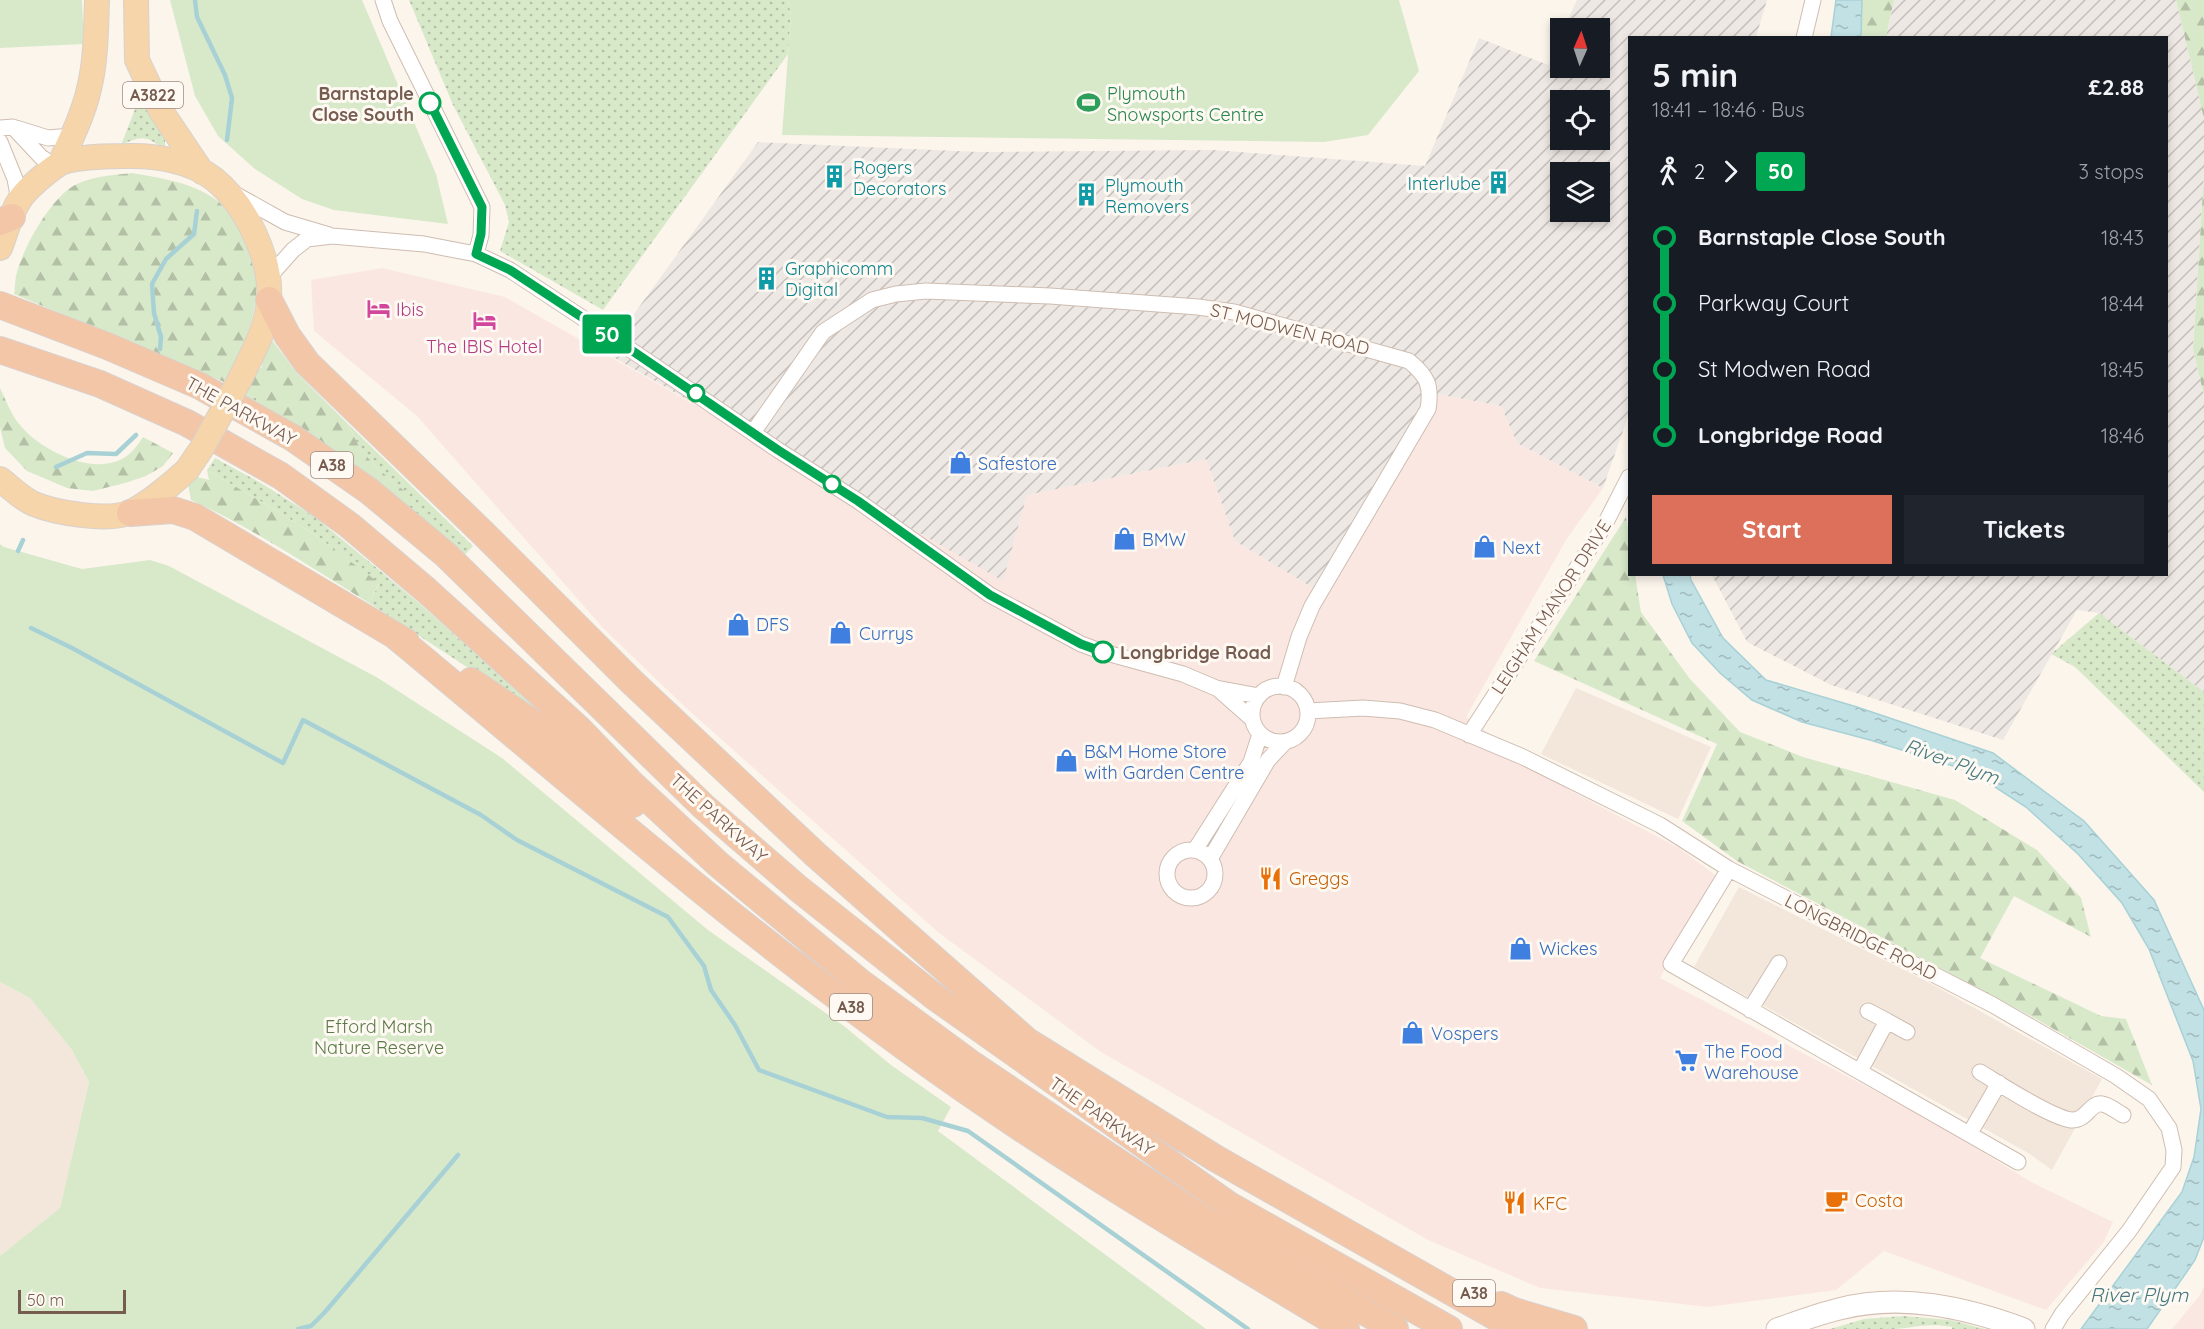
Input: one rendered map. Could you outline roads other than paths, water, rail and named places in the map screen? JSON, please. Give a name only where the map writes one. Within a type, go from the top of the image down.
[{"type":"highway","name":"A38","points":[[268,289],[286,335],[307,363],[486,536],[632,682],[816,855],[1030,1045]]},
{"type":"highway","name":"THE PARKWAY","points":[[0,305],[107,346],[200,386],[293,438],[369,491],[445,554],[703,806],[799,890],[935,997],[1229,1205],[1449,1329]]},
{"type":"highway","name":"THE PARKWAY","points":[[0,350],[100,384],[188,423],[281,476],[350,525],[426,590],[578,728],[632,784],[718,864],[860,982],[973,1065],[1212,1224],[1395,1329]]},
{"type":"highway","name":"A38","points":[[130,513],[173,510],[195,517],[393,634],[490,692],[539,727],[641,810],[718,864]]},
{"type":"highway","name":"A38","points":[[393,634],[690,882],[906,1049],[1006,1118],[1162,1218],[1346,1329]]},
{"type":"highway","name":"A38","points":[[606,711],[665,756],[760,841],[874,936],[1030,1045],[1215,1158],[1500,1320],[1520,1329]]},
{"type":"highway","name":"A38","points":[[1377,1249],[1514,1311],[1574,1329]]},
{"type":"main road","points":[[0,248],[10,213],[58,165],[72,136],[90,87],[94,61],[97,0]]},
{"type":"main road","name":"A3822","points":[[136,0],[137,60],[161,111],[202,172]]},
{"type":"main road","points":[[0,479],[33,503],[65,513],[106,516],[130,513],[187,470],[202,448],[239,381],[255,349],[264,323],[268,289],[262,252],[254,231],[221,187],[202,172],[183,164],[141,156],[85,159],[58,165]]},
{"type":"main road","points":[[1777,1329],[1839,1309],[1893,1302],[1951,1306],[2024,1329]]},
{"type":"street","points":[[383,0],[395,31],[482,207],[482,227],[476,254]]},
{"type":"street","points":[[1804,36],[1813,0]]},
{"type":"street","points":[[6,127],[48,138],[72,136]]},
{"type":"street","points":[[6,127],[41,157],[58,165]]},
{"type":"street","points":[[0,141],[15,179],[10,213]]},
{"type":"street","points":[[221,187],[285,222],[332,236],[424,244],[476,254],[510,270],[858,501],[990,595],[1081,644],[1133,662],[1183,674],[1216,688],[1259,696]]},
{"type":"street","points":[[268,289],[293,250],[307,239],[332,236]]},
{"type":"street","name":"ST MODWEN ROAD","points":[[753,431],[823,332],[872,300],[896,294],[926,291],[974,292],[1198,307],[1244,315],[1408,361],[1423,372],[1429,386],[1428,409],[1312,606],[1299,637],[1284,687]]},
{"type":"street","name":"LEIGHAM MANOR DRIVE","points":[[1469,735],[1604,526],[1628,479]]},
{"type":"street","points":[[1210,859],[1268,760],[1285,742],[1302,731],[1306,725],[1308,711],[1300,695],[1293,689],[1275,687],[1259,696],[1252,711],[1252,719]]},
{"type":"street","points":[[1216,688],[1252,719],[1260,734],[1276,742],[1285,742]]},
{"type":"street","name":"LONGBRIDGE ROAD","points":[[1308,711],[1363,708],[1400,711],[1435,720],[1523,757],[1660,825],[1729,869],[1994,1005],[2116,1076],[2149,1099],[2169,1128],[2174,1150],[2173,1167],[2129,1231],[2062,1314],[2053,1329]]},
{"type":"street","points":[[1195,850],[1251,762],[1260,734]]},
{"type":"street","points":[[1195,850],[1210,859],[1215,873],[1212,887],[1201,897],[1179,896],[1168,884],[1167,870],[1174,857],[1180,853],[1195,850]]},
{"type":"street","points":[[1729,869],[1671,964],[2018,1162]]},
{"type":"street","points":[[1750,1010],[1779,963]]},
{"type":"street","points":[[1868,1011],[1906,1032]]},
{"type":"street","points":[[1860,1071],[1887,1021]]},
{"type":"street","points":[[1980,1072],[2047,1111],[2068,1119],[2082,1117],[2099,1104],[2104,1104],[2122,1115]]},
{"type":"street","points":[[1970,1133],[2000,1083]]},
{"type":"water","points":[[1836,0],[1862,0],[1861,36],[1831,36]]},
{"type":"water","name":"River Plym","points":[[1663,576],[1690,576],[1723,638],[1766,680],[1857,707],[1993,753],[2084,821],[2154,900],[2204,1010],[2204,1237],[2195,1260],[2147,1329],[2081,1329],[2182,1192],[2194,1157],[2201,1109],[2193,1061],[2149,949],[2122,903],[2078,854],[2026,807],[1972,772],[1870,740],[1802,722],[1752,700],[1720,673],[1692,643],[1672,604]]},
{"type":"waterway","points":[[195,0],[197,17],[225,75],[232,98],[227,140]]},
{"type":"waterway","points":[[160,349],[161,337],[154,313],[152,284],[166,259],[194,234],[197,211]]},
{"type":"waterway","points":[[56,467],[87,453],[116,454],[136,435]]},
{"type":"waterway","points":[[18,551],[23,540]]},
{"type":"waterway","points":[[31,628],[283,763],[303,720],[481,815],[517,840],[668,917],[704,966],[711,990],[735,1025],[759,1070],[887,1117],[922,1118],[968,1131],[1248,1329]]},
{"type":"waterway","points":[[298,1329],[311,1326],[325,1312],[458,1155]]},
{"type":"place","name":"Barnstaple Close South","points":[[430,103]]},
{"type":"place","name":"Plymouth Snowsports Centre","points":[[1089,103]]},
{"type":"place","name":"Rogers Decorators","points":[[835,177]]},
{"type":"place","name":"Interlube","points":[[1499,183]]},
{"type":"place","name":"Plymouth Removers","points":[[1087,195]]},
{"type":"place","name":"Graphicomm Digital","points":[[767,278]]},
{"type":"place","name":"Ibis","points":[[378,309]]},
{"type":"place","name":"The IBIS Hotel","points":[[484,320]]},
{"type":"place","name":"Safestore","points":[[960,463]]},
{"type":"place","name":"BMW","points":[[1124,539]]},
{"type":"place","name":"Next","points":[[1484,547]]},
{"type":"place","name":"DFS","points":[[738,624]]},
{"type":"place","name":"Currys","points":[[841,633]]},
{"type":"place","name":"Longbridge Road","points":[[1103,652]]},
{"type":"place","name":"B&M Home Store with Garden Centre","points":[[1066,761]]},
{"type":"place","name":"Greggs","points":[[1271,878]]},
{"type":"place","name":"Wickes","points":[[1521,948]]},
{"type":"place","name":"Vospers","points":[[1413,1033]]},
{"type":"place","name":"The Food Warehouse","points":[[1686,1061]]},
{"type":"place","name":"Costa","points":[[1837,1200]]},
{"type":"place","name":"KFC","points":[[1515,1203]]},
{"type":"park label","name":"Efford Marsh Nature Reserve","points":[[379,1036]]}]
